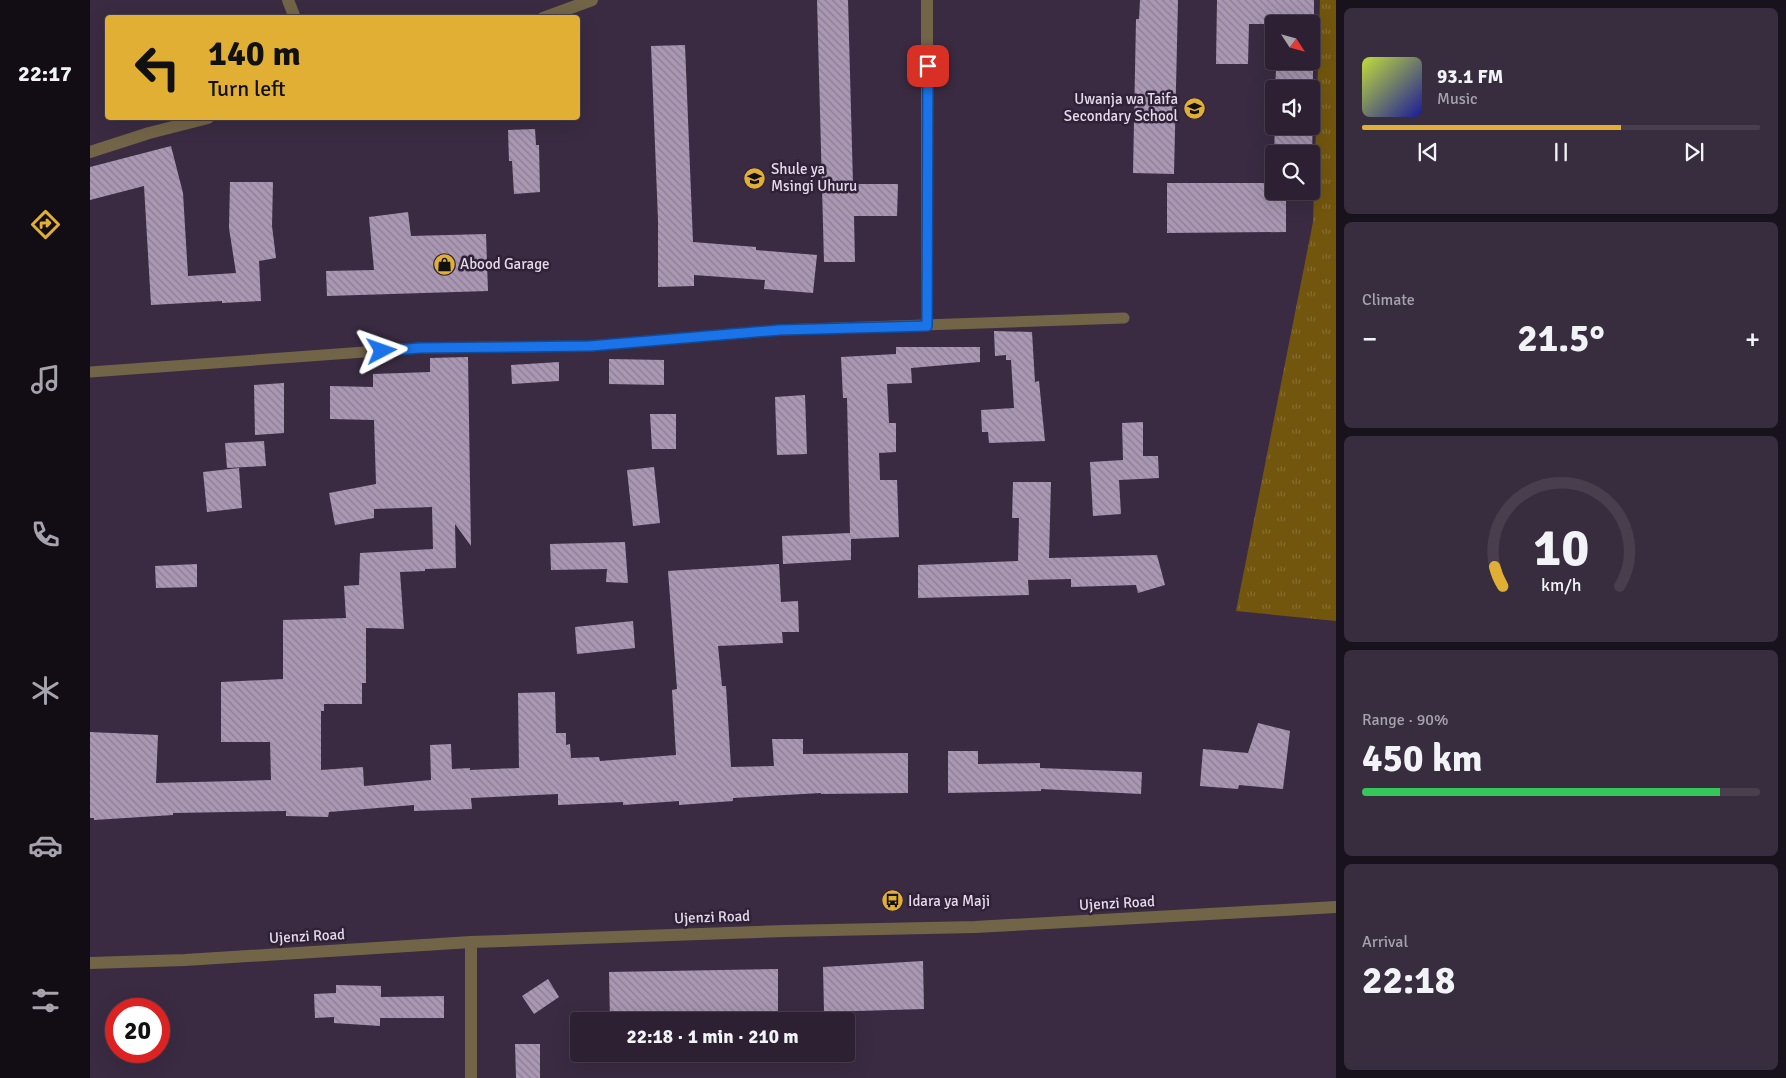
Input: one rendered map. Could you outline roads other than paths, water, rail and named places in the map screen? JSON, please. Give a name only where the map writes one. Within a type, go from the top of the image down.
[{"type":"street","points":[[288,0],[294,15]]},
{"type":"street","points":[[551,15],[592,0]]},
{"type":"street","points":[[927,0],[927,326]]},
{"type":"street","points":[[90,152],[149,132],[200,120]]},
{"type":"street","name":"Ujenzi Road","points":[[90,963],[185,960],[471,942],[975,927],[1336,906]]},
{"type":"street","points":[[471,942],[471,1078]]},
{"type":"lane","points":[[90,372],[420,348],[590,346],[780,330],[1124,318]]},
{"type":"place","name":"Uwanja wa Taifa Secondary School","points":[[1194,108]]},
{"type":"place","name":"Shule ya Msingi Uhuru","points":[[755,178]]},
{"type":"place","name":"Abood Garage","points":[[444,264]]},
{"type":"place","name":"Idara ya Maji","points":[[892,901]]}]
